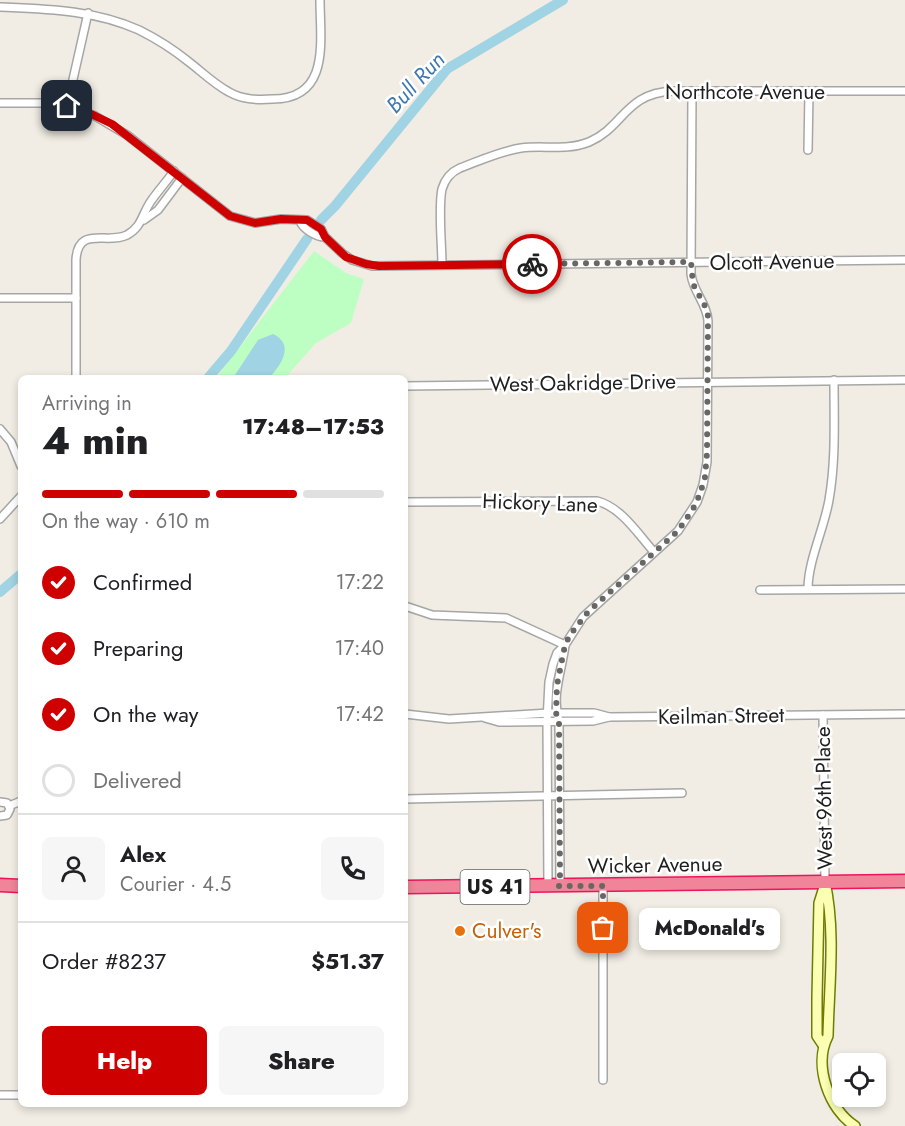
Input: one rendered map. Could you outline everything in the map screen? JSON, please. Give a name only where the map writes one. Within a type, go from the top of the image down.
[{"type":"highway","name":"Wicker Avenue","points":[[408,887],[905,881]]},
{"type":"highway","points":[[0,885],[18,886]]},
{"type":"street","points":[[0,7],[88,13],[121,23],[155,39],[182,56],[212,81],[237,96],[247,99],[276,99],[296,95],[309,85],[316,74],[320,56],[320,0]]},
{"type":"street","points":[[67,106],[88,13]]},
{"type":"street","points":[[554,886],[560,880],[560,796],[551,671],[557,653],[565,645],[583,617],[683,525],[700,494],[707,462],[708,316],[693,284],[691,262],[692,91]]},
{"type":"street","name":"Northcote Avenue","points":[[442,265],[442,189],[448,176],[456,170],[517,149],[582,145],[602,134],[632,105],[645,97],[661,92],[692,91],[905,91]]},
{"type":"street","points":[[808,150],[809,92]]},
{"type":"street","name":"Olcott Avenue","points":[[0,103],[41,103],[67,106],[107,121],[225,212],[236,218],[255,223],[288,219],[307,220],[321,229],[325,237],[346,257],[366,264],[379,266],[905,260]]},
{"type":"street","points":[[142,221],[150,203],[174,171]]},
{"type":"street","points":[[75,375],[76,256],[80,244],[92,238],[125,236],[158,210],[182,178]]},
{"type":"street","points":[[0,298],[76,298]]},
{"type":"street","name":"West Oakridge Drive","points":[[408,386],[905,380]]},
{"type":"street","points":[[808,589],[809,572],[824,524],[832,483],[835,441],[834,381]]},
{"type":"street","points":[[0,429],[11,442],[18,459]]},
{"type":"street","points":[[0,519],[18,499]]},
{"type":"street","name":"Hickory Lane","points":[[408,502],[597,501],[617,511],[654,552]]},
{"type":"street","points":[[760,590],[905,589]]},
{"type":"street","points":[[408,607],[432,615],[488,615],[506,618],[517,621],[565,645]]},
{"type":"street","name":"Keilman Street","points":[[408,714],[435,718],[485,718],[500,714],[553,717],[594,713],[609,717],[905,714]]},
{"type":"street","name":"West 96th Place","points":[[824,715],[825,882],[818,915],[817,1036],[823,1045],[826,1084],[831,1101],[839,1112],[855,1126]]},
{"type":"street","points":[[553,717],[548,796],[554,886]]},
{"type":"street","points":[[408,799],[682,793]]},
{"type":"street","points":[[0,802],[7,802],[9,806],[8,813],[0,816]]},
{"type":"street","points":[[9,806],[18,802]]},
{"type":"street","points":[[603,886],[603,1080]]},
{"type":"street","points":[[0,1095],[18,1095]]},
{"type":"green space","points":[[314,251],[346,273],[364,279],[351,323],[316,343],[288,375],[218,375]]},
{"type":"water","points":[[273,334],[284,344],[284,356],[278,368],[272,375],[235,375],[258,340]]},
{"type":"waterway","name":"Bull Run","points":[[321,220],[447,69],[563,0]]},
{"type":"waterway","name":"Bull Run","points":[[211,375],[231,351],[307,239]]},
{"type":"waterway","name":"Bull Run","points":[[0,592],[18,577]]},
{"type":"way so far","points":[[532,264],[691,262],[693,284],[708,316],[707,453],[705,477],[700,494],[678,531],[588,612],[579,623],[565,645],[560,667],[556,692],[556,713],[559,721],[559,886],[603,886],[603,928]]},
{"type":"place","name":"McDonald's","points":[[603,928]]},
{"type":"place","name":"Culver's","points":[[460,931]]},
{"type":"route","points":[[67,106],[112,124],[230,216],[255,223],[281,219],[307,220],[321,229],[325,237],[352,260],[372,266],[532,264]]}]
